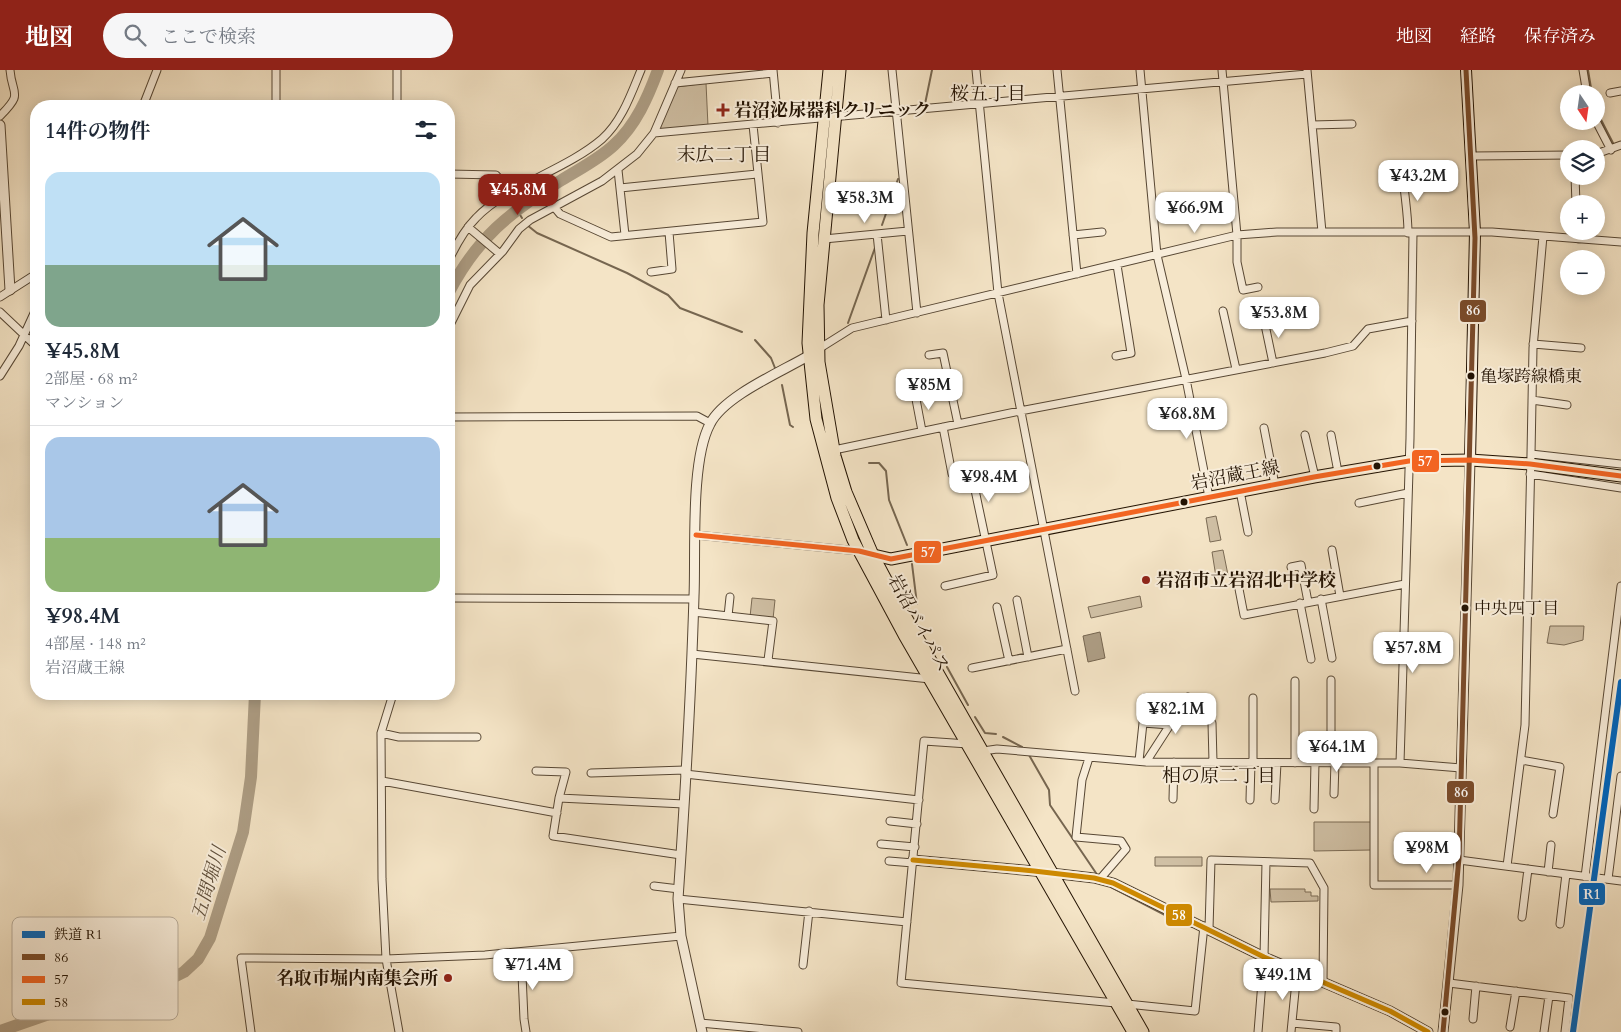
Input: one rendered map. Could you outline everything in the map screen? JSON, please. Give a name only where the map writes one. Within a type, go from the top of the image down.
[{"type":"main road","name":"岩沼バイパス","points":[[829,70],[830,117],[824,239],[818,305],[818,348],[834,450],[846,492],[873,555],[1054,873],[1122,1003],[1133,1032]]},
{"type":"main road","name":"岩沼バイパス","points":[[840,70],[830,117],[810,274],[808,356],[822,444],[837,498],[859,551],[1039,871],[1122,1003],[1143,1032]]},
{"type":"main road","points":[[1466,70],[1475,232],[1470,460]]},
{"type":"main road","name":"岩沼蔵王線","points":[[859,551],[891,558],[1338,472],[1409,461],[1470,460],[1530,464],[1621,476]]},
{"type":"street","points":[[0,116],[11,105],[16,90],[10,70]]},
{"type":"street","points":[[145,100],[157,70]]},
{"type":"street","points":[[276,70],[276,100]]},
{"type":"street","points":[[397,70],[397,100]]},
{"type":"street","points":[[455,250],[469,228],[484,210],[539,179],[603,138],[620,117],[641,70]]},
{"type":"street","points":[[455,315],[470,285],[498,252],[530,220],[555,208],[618,170],[637,154],[654,133],[680,70]]},
{"type":"street","points":[[892,70],[917,313]]},
{"type":"street","points":[[976,70],[998,293],[1075,691]]},
{"type":"street","points":[[1057,70],[1077,274]]},
{"type":"street","points":[[1140,70],[1157,255],[1186,379],[1209,497]]},
{"type":"street","points":[[1222,70],[1237,235],[1237,262],[1243,290],[1258,287]]},
{"type":"street","points":[[1583,70],[1586,85]]},
{"type":"street","points":[[676,83],[773,72],[778,123]]},
{"type":"street","points":[[654,133],[778,123],[1307,72],[1322,232]]},
{"type":"street","points":[[1610,93],[1621,90]]},
{"type":"street","points":[[1312,125],[1352,124]]},
{"type":"street","points":[[0,125],[10,290]]},
{"type":"street","points":[[555,208],[560,214],[611,237],[762,222],[753,125]]},
{"type":"street","points":[[1603,130],[1616,147]]},
{"type":"street","points":[[1472,156],[1560,155]]},
{"type":"street","points":[[618,170],[624,235]]},
{"type":"street","points":[[1400,763],[1412,321],[1410,233],[1408,205],[1404,199],[1403,173]]},
{"type":"street","points":[[455,174],[496,175],[512,193]]},
{"type":"street","points":[[620,188],[757,174]]},
{"type":"street","points":[[469,228],[498,252]]},
{"type":"street","points":[[824,239],[908,231]]},
{"type":"street","points":[[651,272],[672,269],[669,232]]},
{"type":"street","points":[[1073,235],[1102,232]]},
{"type":"street","points":[[798,1032],[701,1028],[681,936],[679,894],[692,654],[698,475],[702,444],[710,423],[733,399],[808,356],[852,328],[1237,235],[1277,232],[1475,232],[1560,237]]},
{"type":"street","points":[[877,234],[886,320]]},
{"type":"street","points":[[1507,866],[1525,725],[1533,344],[1543,236]]},
{"type":"street","points":[[1592,240],[1621,242]]},
{"type":"street","points":[[1116,356],[1131,353],[1117,265]]},
{"type":"street","points":[[0,297],[30,278]]},
{"type":"street","points":[[1223,311],[1236,370]]},
{"type":"street","points":[[0,312],[30,339]]},
{"type":"street","points":[[1264,320],[1273,363]]},
{"type":"street","points":[[834,450],[1020,411],[1353,346],[1368,329],[1412,321]]},
{"type":"street","points":[[0,376],[30,323]]},
{"type":"street","points":[[1533,344],[1581,348]]},
{"type":"street","points":[[929,355],[943,353],[958,424]]},
{"type":"street","points":[[914,394],[922,431]]},
{"type":"street","points":[[1532,400],[1567,405]]},
{"type":"street","points":[[455,417],[697,416],[710,423]]},
{"type":"street","points":[[943,427],[952,474]]},
{"type":"street","points":[[1264,428],[1276,484]]},
{"type":"street","points":[[1305,435],[1315,477]]},
{"type":"street","points":[[1331,436],[1338,472]]},
{"type":"street","points":[[1443,1032],[1458,885],[1470,460]]},
{"type":"street","points":[[1530,464],[1621,464]]},
{"type":"street","points":[[1530,464],[1621,488]]},
{"type":"street","points":[[945,586],[993,575],[971,471]]},
{"type":"street","points":[[1240,491],[1248,532]]},
{"type":"street","points":[[1359,503],[1408,493]]},
{"type":"street","points":[[696,535],[859,551]]},
{"type":"street","points":[[1332,550],[1340,596]]},
{"type":"street","points":[[1291,567],[1301,565],[1308,602]]},
{"type":"street","points":[[1239,589],[1244,615],[1405,584]]},
{"type":"street","points":[[1585,877],[1621,586]]},
{"type":"street","points":[[728,616],[730,597]]},
{"type":"street","points":[[455,598],[694,599]]},
{"type":"street","points":[[1322,599],[1332,658]]},
{"type":"street","points":[[1016,600],[1028,657]]},
{"type":"street","points":[[1300,603],[1311,659]]},
{"type":"street","points":[[997,607],[1009,661]]},
{"type":"street","points":[[693,612],[773,621],[768,660]]},
{"type":"street","points":[[972,668],[1067,650]]},
{"type":"street","points":[[692,654],[768,660],[930,679]]},
{"type":"street","points":[[1331,680],[1334,794]]},
{"type":"street","points":[[1295,681],[1295,762]]},
{"type":"street","points":[[1142,761],[1170,725],[1188,697]]},
{"type":"street","points":[[1142,761],[1145,698]]},
{"type":"street","points":[[1250,800],[1253,698]]},
{"type":"street","points":[[391,700],[381,733],[382,879],[386,959],[399,1032]]},
{"type":"street","points":[[1143,723],[1170,725]]},
{"type":"street","points":[[1212,723],[1213,762]]},
{"type":"street","points":[[381,733],[399,737],[477,737]]},
{"type":"street","points":[[969,744],[924,741],[901,984],[1195,1011],[1206,928],[1211,860],[1310,863],[1324,888],[1323,981]]},
{"type":"street","points":[[983,751],[997,749],[1142,761],[1374,762],[1461,768]]},
{"type":"street","points":[[1089,758],[1082,780],[1076,837],[1121,841],[1126,849],[1100,879]]},
{"type":"street","points":[[1521,760],[1560,767],[1553,814]]},
{"type":"street","points":[[1173,799],[1174,762]]},
{"type":"street","points":[[1314,809],[1315,762]]},
{"type":"street","points":[[1374,762],[1374,885],[1458,885]]},
{"type":"street","points":[[1275,800],[1277,763]]},
{"type":"street","points":[[536,771],[566,772],[559,798],[553,836],[681,855]]},
{"type":"street","points":[[591,773],[685,772],[919,800]]},
{"type":"street","points":[[1608,879],[1617,834],[1621,776]]},
{"type":"street","points":[[382,781],[557,813]]},
{"type":"street","points":[[559,798],[684,804]]},
{"type":"street","points":[[890,821],[917,824]]},
{"type":"street","points":[[881,844],[914,847]]},
{"type":"street","points":[[1548,872],[1551,845]]},
{"type":"street","points":[[1459,860],[1621,881]]},
{"type":"street","points":[[889,861],[1039,871],[1100,879],[1122,886],[1264,957],[1390,1011],[1428,1032]]},
{"type":"street","points":[[1258,1032],[1264,957],[1266,862]]},
{"type":"street","points":[[1522,917],[1528,870]]},
{"type":"street","points":[[1560,924],[1566,874]]},
{"type":"street","points":[[654,886],[679,894],[907,922]]},
{"type":"street","points":[[803,965],[809,911]]},
{"type":"street","points":[[251,1032],[241,958],[386,959],[521,952],[681,936]]},
{"type":"street","points":[[521,952],[526,1032]]},
{"type":"street","points":[[1291,1032],[1297,971]]},
{"type":"street","points":[[1449,983],[1569,998],[1565,1032]]},
{"type":"street","points":[[1473,1019],[1476,986]]},
{"type":"street","points":[[1510,1027],[1516,991]]},
{"type":"street","points":[[1544,1032],[1549,996]]},
{"type":"street","points":[[1292,1023],[1336,1027],[1336,1032]]},
{"type":"shaded area","points":[[706,83],[708,126],[658,131],[677,87]]},
{"type":"shaded area","points":[[1216,516],[1221,540],[1210,542],[1206,518]]},
{"type":"shaded area","points":[[1223,550],[1228,575],[1216,577],[1212,552]]},
{"type":"shaded area","points":[[1140,596],[1142,607],[1091,618],[1088,607]]},
{"type":"shaded area","points":[[752,598],[775,600],[773,619],[750,617]]},
{"type":"shaded area","points":[[1550,626],[1584,626],[1583,640],[1564,645],[1547,643]]},
{"type":"shaded area","points":[[1100,632],[1105,658],[1088,662],[1083,636]]},
{"type":"shaded area","points":[[1314,822],[1371,822],[1371,850],[1314,851]]},
{"type":"shaded area","points":[[1155,857],[1202,857],[1202,866],[1155,866]]},
{"type":"shaded area","points":[[1270,889],[1305,889],[1305,892],[1311,892],[1311,896],[1318,896],[1318,901],[1271,902]]},
{"type":"waterway","name":"五間堀川","points":[[455,282],[471,256],[496,228],[542,192],[601,155],[622,137],[635,120],[658,70]]},
{"type":"waterway","points":[[925,104],[932,70]]},
{"type":"waterway","points":[[1588,70],[1590,85]]},
{"type":"waterway","points":[[1605,128],[1614,145]]},
{"type":"waterway","points":[[882,225],[898,179]]},
{"type":"waterway","points":[[517,210],[522,218]]},
{"type":"waterway","points":[[527,225],[537,233],[627,273],[668,295],[680,308],[742,332]]},
{"type":"waterway","points":[[848,323],[876,245]]},
{"type":"waterway","points":[[755,340],[771,358],[775,368]]},
{"type":"waterway","points":[[782,385],[790,425],[793,427]]},
{"type":"waterway","points":[[869,463],[879,463],[886,471],[889,500],[907,545]]},
{"type":"waterway","points":[[912,564],[917,604]]},
{"type":"waterway","points":[[947,667],[968,705]]},
{"type":"waterway","name":"五間堀川","points":[[178,975],[198,959],[210,938],[243,832],[251,777],[255,700]]},
{"type":"waterway","points":[[975,717],[985,733],[996,734]]},
{"type":"waterway","points":[[1003,737],[1022,747]]},
{"type":"waterway","points":[[1029,755],[1049,790],[1050,805],[1096,873]]},
{"type":"waterway","points":[[1111,887],[1165,915]]},
{"type":"waterway","points":[[1175,919],[1192,927]]},
{"type":"waterway","name":"五間堀川","points":[[0,1031],[32,1020]]},
{"type":"rail line","name":"R1","points":[[1573,1032],[1621,682]]},
{"type":"transit line","name":"86","points":[[1443,1032],[1459,858],[1475,238],[1466,70]]},
{"type":"transit line","name":"57","points":[[696,535],[859,551],[891,559],[1314,477],[1409,461],[1470,460],[1530,464],[1621,476]]},
{"type":"transit line","name":"58","points":[[913,860],[1034,871],[1094,878],[1113,883],[1264,957],[1390,1011],[1428,1032]]},
{"type":"place","name":"岩沼泌尿器科クリニック","points":[[723,110]]},
{"type":"place","name":"亀塚跨線橋東","points":[[1471,376]]},
{"type":"place","name":"岩沼市立岩沼北中学校","points":[[1146,580]]},
{"type":"place","name":"中央四丁目","points":[[1465,608]]},
{"type":"place","name":"名取市堀内南集会所","points":[[448,978]]},
{"type":"district","name":"桜五丁目","points":[[988,93]]},
{"type":"district","name":"末広二丁目","points":[[724,154]]},
{"type":"district","name":"相の原二丁目","points":[[1219,775]]}]
